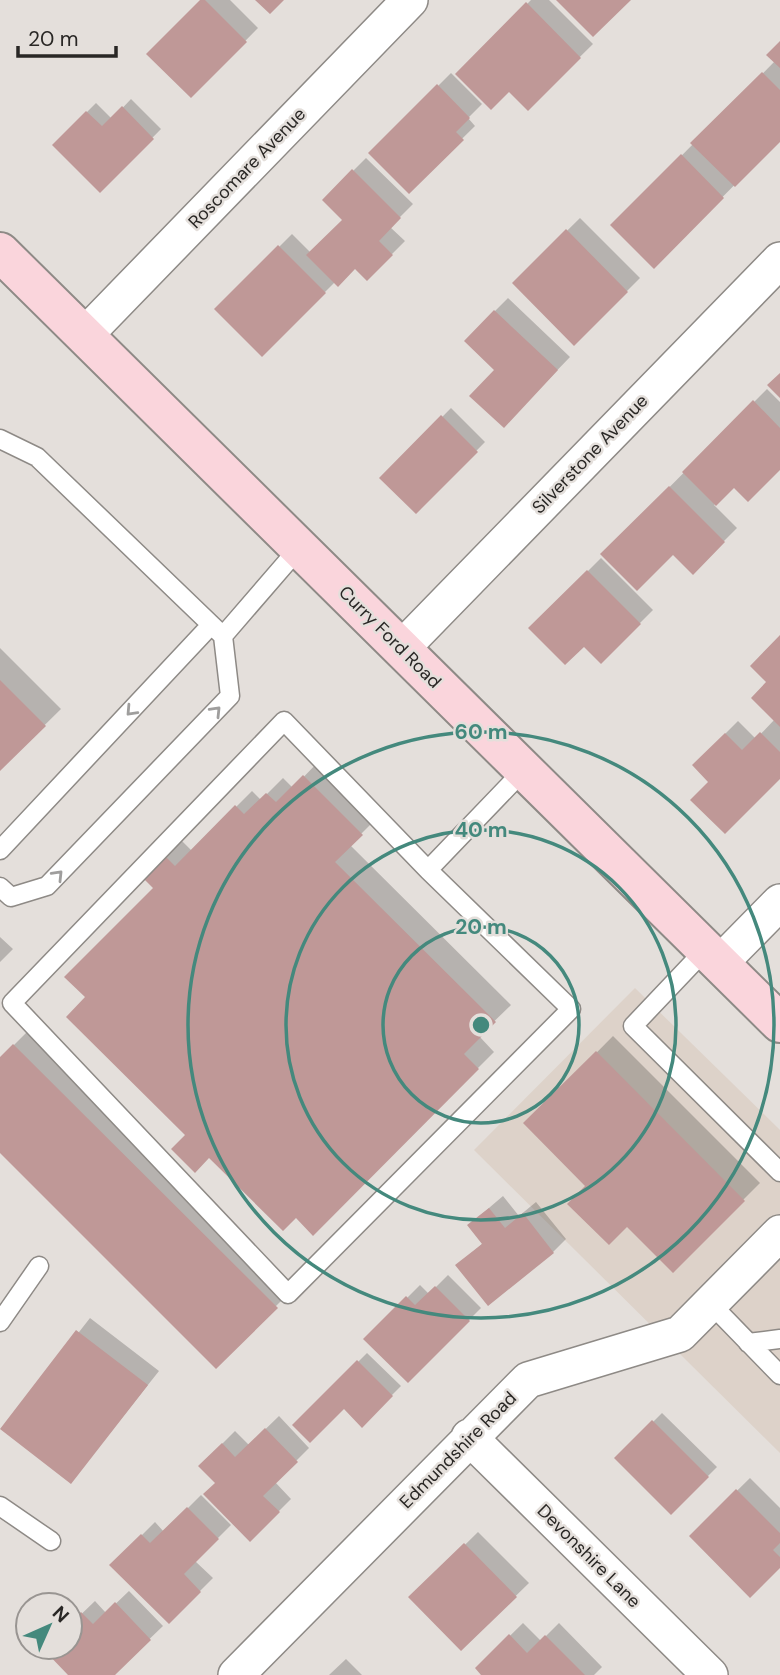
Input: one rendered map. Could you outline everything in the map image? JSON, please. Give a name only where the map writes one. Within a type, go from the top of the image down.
[{"type":"street","name":"Roscomare Avenue","points":[[84,335],[410,0]]},
{"type":"street","name":"Curry Ford Road","points":[[0,252],[780,1023]]},
{"type":"street","name":"Silverstone Avenue","points":[[401,649],[780,260]]},
{"type":"street","points":[[713,956],[780,902]]},
{"type":"street","name":"Edmundshire Road","points":[[236,1675],[528,1380],[680,1334],[780,1233]]},
{"type":"street","name":"Devonshire Lane","points":[[469,1437],[710,1675]]},
{"type":"lane","points":[[0,439],[37,457],[217,631],[230,696],[47,886],[11,897],[0,887]]},
{"type":"lane","points":[[0,850],[299,548]]},
{"type":"lane","points":[[284,721],[428,870],[571,1009],[288,1294],[6,1000],[284,721]]},
{"type":"lane","points":[[428,870],[524,770]]},
{"type":"lane","points":[[713,956],[633,1026],[780,1172]]},
{"type":"lane","points":[[0,1322],[39,1266]]},
{"type":"lane","points":[[710,1303],[780,1374]]},
{"type":"lane","points":[[748,1343],[780,1339]]},
{"type":"lane","points":[[0,1506],[51,1541]]},
{"type":"shaded area","points":[[635,988],[780,1130],[780,1453],[474,1150]]},
{"type":"building","points":[[200,0],[205,0],[247,42],[191,98],[146,54]]},
{"type":"building","points":[[255,0],[284,0],[270,14]]},
{"type":"building","points":[[556,0],[631,0],[593,37]]},
{"type":"building","points":[[526,2],[581,58],[528,111],[509,92],[491,110],[455,74]]},
{"type":"building","points":[[780,41],[780,68],[766,55]]},
{"type":"building","points":[[762,72],[780,90],[780,142],[735,187],[690,143]]},
{"type":"building","points":[[437,84],[470,118],[456,132],[464,140],[409,194],[368,153]]},
{"type":"building","points":[[122,106],[154,139],[100,193],[52,145],[86,111],[102,126]]},
{"type":"building","points":[[681,154],[724,198],[654,269],[610,225]]},
{"type":"building","points":[[352,169],[401,218],[379,241],[393,255],[367,281],[355,269],[338,287],[306,255],[342,220],[322,200]]},
{"type":"building","points":[[566,229],[628,292],[574,346],[512,283]]},
{"type":"building","points":[[278,245],[326,293],[262,357],[214,309]]},
{"type":"building","points":[[494,310],[558,370],[504,428],[469,396],[494,370],[464,341]]},
{"type":"building","points":[[780,373],[780,398],[767,385]]},
{"type":"building","points":[[753,400],[780,428],[780,470],[748,502],[734,488],[716,506],[682,472]]},
{"type":"building","points":[[441,415],[478,452],[416,514],[379,478]]},
{"type":"building","points":[[669,486],[725,542],[693,575],[673,555],[637,591],[600,554]]},
{"type":"building","points":[[587,570],[641,624],[601,664],[584,647],[565,665],[528,628]]},
{"type":"building","points":[[780,635],[780,727],[751,698],[766,682],[750,666]]},
{"type":"building","points":[[0,680],[46,726],[0,771]]},
{"type":"building","points":[[760,732],[780,752],[780,779],[725,834],[690,800],[708,782],[692,765],[725,733],[742,750]]},
{"type":"building","points":[[303,775],[363,835],[335,862],[496,1022],[464,1054],[479,1069],[313,1236],[296,1218],[283,1231],[209,1158],[195,1173],[171,1149],[185,1135],[66,1017],[85,997],[64,977],[153,888],[139,874],[161,852],[175,866],[235,805],[244,814],[266,793],[276,802]]},
{"type":"building","points":[[13,1044],[278,1308],[216,1369],[0,1153],[0,1057]]},
{"type":"building","points":[[596,1051],[745,1201],[673,1273],[627,1227],[609,1245],[567,1204],[585,1186],[523,1123]]},
{"type":"building","points":[[489,1208],[505,1228],[523,1213],[554,1253],[488,1306],[455,1265],[482,1244],[467,1225]]},
{"type":"building","points":[[435,1286],[470,1321],[408,1383],[363,1339],[406,1296],[415,1305]]},
{"type":"building","points":[[76,1330],[148,1385],[71,1484],[0,1429]]},
{"type":"building","points":[[357,1360],[393,1396],[362,1428],[344,1409],[310,1443],[292,1425]]},
{"type":"building","points":[[652,1420],[709,1477],[671,1515],[614,1458]]},
{"type":"building","points":[[265,1428],[298,1462],[263,1496],[280,1512],[250,1542],[203,1494],[215,1483],[198,1466],[222,1443],[235,1457]]},
{"type":"building","points":[[736,1489],[780,1533],[780,1543],[773,1550],[780,1557],[780,1568],[750,1598],[689,1536]]},
{"type":"building","points":[[187,1507],[219,1539],[184,1574],[201,1592],[169,1624],[109,1565],[141,1534],[150,1543]]},
{"type":"building","points":[[464,1543],[517,1597],[461,1651],[408,1597]]},
{"type":"building","points":[[115,1602],[151,1640],[115,1675],[68,1675],[55,1661],[84,1661],[84,1615],[93,1624]]},
{"type":"building","points":[[509,1634],[527,1653],[545,1635],[585,1675],[481,1675],[475,1668]]}]
